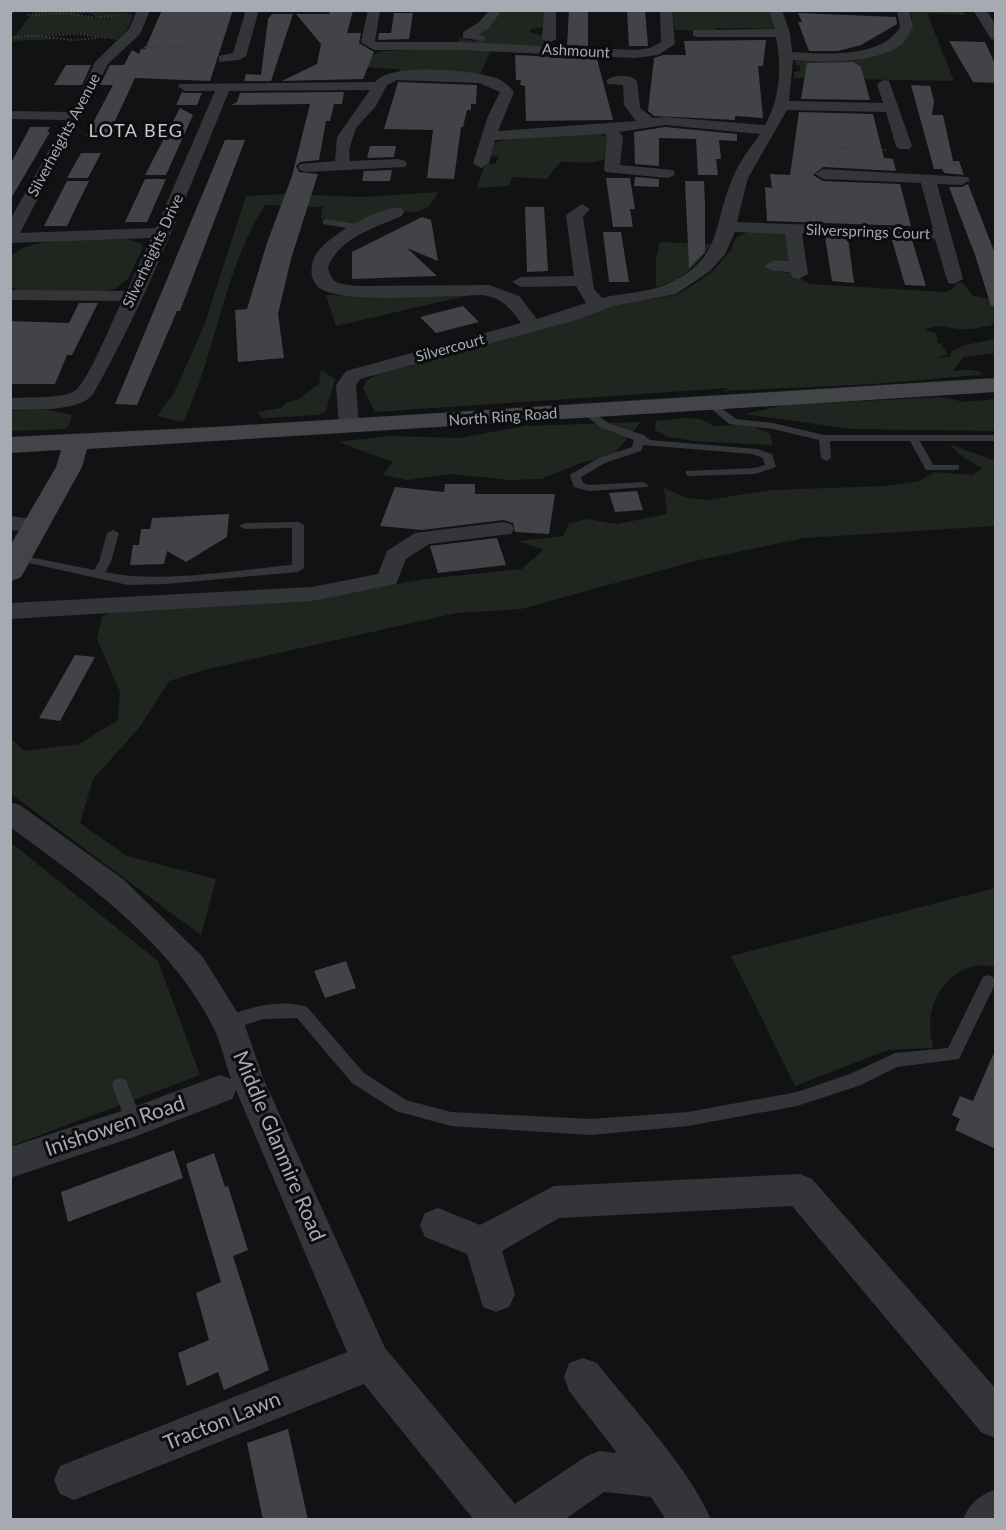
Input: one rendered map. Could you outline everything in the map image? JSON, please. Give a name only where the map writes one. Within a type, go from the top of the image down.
[{"type":"main road","name":"North Ring Road","points":[[10,445],[996,385]]},
{"type":"main road","points":[[15,565],[69,467],[76,442]]},
{"type":"street","points":[[224,59],[239,57],[253,10]]},
{"type":"street","name":"Ashmount","points":[[374,10],[368,42],[374,46],[453,42],[635,54],[653,52],[668,45],[666,10]]},
{"type":"street","points":[[479,38],[468,35],[483,26],[497,10]]},
{"type":"street","points":[[531,31],[549,35],[549,10]]},
{"type":"street","points":[[582,209],[574,215],[584,281],[590,298],[597,304],[648,297],[685,282],[704,269],[719,253],[729,227],[733,202],[749,161],[781,105],[787,56],[783,33],[775,10]]},
{"type":"street","points":[[787,56],[843,57],[868,54],[883,49],[902,35],[906,25],[903,10]]},
{"type":"street","points":[[978,10],[993,28]]},
{"type":"street","name":"Silverheights Avenue","points":[[143,13],[135,31],[102,62],[95,80],[10,237],[162,233]]},
{"type":"street","points":[[698,33],[724,30],[783,33]]},
{"type":"street","points":[[635,54],[627,70],[611,75],[630,81],[630,105],[635,114],[648,122]]},
{"type":"street","points":[[185,87],[379,86],[389,77],[402,75],[488,80],[502,86],[507,92],[495,116],[481,163]]},
{"type":"street","points":[[884,84],[904,146]]},
{"type":"street","points":[[343,166],[341,156],[347,130],[378,94],[379,86]]},
{"type":"street","name":"Silverheights Drive","points":[[10,404],[66,401],[83,394],[108,351],[162,233],[223,88]]},
{"type":"street","points":[[781,105],[892,108]]},
{"type":"street","points":[[10,116],[74,116]]},
{"type":"street","points":[[489,136],[610,129],[648,122],[735,125],[768,130]]},
{"type":"street","points":[[610,129],[615,138],[612,169],[667,173]]},
{"type":"street","points":[[306,168],[399,164]]},
{"type":"street","points":[[823,174],[871,179],[962,180]]},
{"type":"street","name":"Silversprings Court","points":[[928,178],[954,279]]},
{"type":"street","points":[[396,212],[342,237],[326,252],[321,262],[320,275],[329,286],[356,291],[489,290],[513,300],[532,325]]},
{"type":"street","name":"Silversprings Court","points":[[729,227],[942,234]]},
{"type":"street","name":"Silversprings Court","points":[[773,266],[799,270],[794,229]]},
{"type":"street","points":[[521,282],[584,281]]},
{"type":"street","points":[[10,295],[133,296]]},
{"type":"street","name":"Silvercourt","points":[[349,426],[346,385],[353,375],[569,316],[597,304]]},
{"type":"street","points":[[10,523],[37,526]]},
{"type":"street","points":[[10,611],[312,594],[387,579],[395,556],[423,538],[503,529]]},
{"type":"street","name":"Middle Glanmire Road","points":[[10,812],[114,888],[191,965],[228,1023],[248,1080],[371,1362],[501,1520]]},
{"type":"street","name":"Inishowen Road","points":[[10,1163],[134,1122],[220,1089]]},
{"type":"street","points":[[482,1243],[554,1202],[800,1190],[996,1419]]},
{"type":"street","points":[[438,1225],[482,1243]]},
{"type":"street","points":[[482,1243],[496,1294]]},
{"type":"street","name":"Tracton Lawn","points":[[74,1480],[371,1362]]},
{"type":"street","points":[[582,1377],[662,1478],[691,1520]]},
{"type":"street","points":[[528,1520],[599,1471],[662,1478]]},
{"type":"street","points":[[982,1520],[996,1509]]},
{"type":"lane","points":[[326,222],[364,228]]},
{"type":"lane","points":[[711,404],[733,422],[773,426],[824,438],[996,438]]},
{"type":"lane","points":[[586,411],[606,426],[640,437],[648,443],[753,451],[768,456],[771,467],[755,471],[690,473]]},
{"type":"lane","points":[[640,437],[637,449],[603,460],[575,476],[578,484],[589,488],[643,485]]},
{"type":"lane","points":[[824,438],[826,458]]},
{"type":"lane","points":[[914,439],[930,468],[955,468]]},
{"type":"lane","points":[[15,565],[98,574],[128,581],[166,580],[298,568],[298,525],[245,526]]},
{"type":"lane","points":[[98,574],[105,562],[113,533]]},
{"type":"lane","points":[[228,1023],[249,1014],[275,1009],[301,1012],[358,1078],[402,1106],[451,1119],[591,1127],[688,1119],[797,1099],[855,1080],[895,1060],[953,1054],[988,981]]},
{"type":"lane","points":[[120,1085],[134,1122]]},
{"type":"path","points":[[28,15],[65,12],[105,18],[143,13]]},
{"type":"path","points":[[10,37],[80,34],[102,38],[119,45],[242,48]]},
{"type":"path","points":[[42,35],[73,40],[102,38]]},
{"type":"path","points":[[839,148],[892,150],[896,146],[904,146]]},
{"type":"shaded area","points":[[36,10],[67,11],[62,12],[97,19],[123,16],[101,17],[91,12],[133,13],[127,15],[133,15],[128,28],[117,40],[80,33],[39,35],[56,39],[11,41],[31,15],[56,13],[32,14]]},
{"type":"shaded area","points":[[503,11],[544,11],[543,27],[531,29],[530,32],[545,36],[544,46],[458,42],[460,39],[455,37],[474,41],[483,36],[478,33],[490,26]]},
{"type":"shaded area","points":[[672,11],[770,11],[775,29],[675,30]]},
{"type":"shaded area","points":[[910,11],[962,11],[966,15],[927,13],[954,81],[794,78],[794,72],[800,71],[800,66],[795,65],[796,60],[846,59],[903,42],[912,28]]},
{"type":"shaded area","points":[[491,50],[480,75],[399,73],[400,69],[354,67],[381,51]]},
{"type":"shaded area","points":[[593,133],[607,137],[607,158],[591,162],[561,162],[546,179],[512,177],[509,186],[477,188],[485,164],[495,164],[499,156],[490,155],[494,143],[514,138]]},
{"type":"shaded area","points":[[438,192],[429,207],[416,212],[389,211],[358,224],[321,218],[323,207],[265,205],[239,256],[195,395],[183,422],[157,416],[174,393],[204,326],[246,196],[287,194],[363,197]]},
{"type":"shaded area","points":[[749,231],[780,233],[786,236],[791,263],[779,265],[779,272],[792,273],[809,284],[945,292],[958,283],[963,283],[973,296],[995,300],[993,325],[967,329],[935,326],[925,330],[936,333],[938,341],[935,342],[940,343],[948,354],[936,358],[950,357],[952,351],[965,345],[995,339],[995,353],[964,357],[952,371],[972,370],[983,374],[981,375],[873,384],[723,391],[729,388],[375,412],[363,388],[367,380],[379,374],[610,305],[677,295],[711,273],[731,250],[736,238]]},
{"type":"shaded area","points":[[126,239],[142,244],[142,249],[128,279],[114,289],[20,291],[11,287],[10,258],[31,245],[63,240]]},
{"type":"shaded area","points":[[660,242],[711,244],[700,259],[681,277],[656,287],[656,258]]},
{"type":"shaded area","points":[[474,294],[336,326],[326,295],[385,297]]},
{"type":"shaded area","points":[[321,370],[335,379],[326,411],[318,415],[262,418],[257,412],[281,408],[286,403],[299,399],[319,384]]},
{"type":"shaded area","points":[[991,378],[988,380],[376,416]]},
{"type":"shaded area","points":[[940,397],[965,402],[995,399],[995,431],[851,429],[744,414],[786,405]]},
{"type":"shaded area","points":[[44,409],[72,415],[69,426],[64,429],[11,431],[11,411]]},
{"type":"shaded area","points":[[682,418],[701,419],[714,426],[747,424],[770,434],[773,445],[694,441],[668,437],[655,430],[656,421]]},
{"type":"shaded area","points":[[641,422],[611,458],[586,461],[541,479],[511,480],[451,474],[408,480],[383,475],[393,462],[338,442],[391,436],[459,438],[525,426]]},
{"type":"shaded area","points":[[949,444],[995,461],[995,526],[804,538],[699,560],[521,609],[456,613],[208,669],[169,681],[139,728],[93,779],[80,823],[127,856],[216,879],[201,935],[11,794],[10,738],[25,751],[79,744],[118,720],[120,692],[97,639],[102,616],[122,610],[325,597],[425,579],[522,569],[543,550],[519,541],[563,536],[569,523],[588,519],[617,524],[667,514],[664,488],[687,498],[707,500],[772,490],[885,486],[919,481],[935,472],[973,475],[982,468],[963,457]]},
{"type":"shaded area","points":[[10,842],[158,961],[200,1075],[11,1146]]},
{"type":"shaded area","points":[[995,888],[995,967],[982,965],[970,967],[950,979],[942,989],[931,1012],[930,1027],[933,1048],[888,1050],[795,1086],[731,956]]},
{"type":"building","points":[[162,10],[233,10],[210,81],[135,78],[108,136],[86,136],[113,85],[100,85],[110,65],[124,65],[132,50],[139,54],[141,49],[145,49]]},
{"type":"building","points":[[569,10],[588,10],[588,46],[567,45]]},
{"type":"building","points":[[627,10],[645,10],[648,46],[629,46]]},
{"type":"building","points":[[330,11],[353,11],[347,33],[361,33],[359,43],[374,52],[363,79],[282,81],[317,64],[321,44],[296,14],[329,14]]},
{"type":"building","points":[[394,13],[413,13],[409,39],[378,40],[379,33],[391,33]]},
{"type":"building","points":[[798,13],[896,17],[897,24],[861,45],[838,51],[809,51],[798,22],[802,22]]},
{"type":"building","points":[[272,14],[293,14],[271,81],[244,81],[246,74],[261,75],[268,19]]},
{"type":"building","points":[[766,40],[763,66],[758,66],[763,118],[735,116],[735,120],[654,116],[648,111],[654,58],[663,55],[686,55],[684,41]]},
{"type":"building","points":[[949,41],[985,42],[996,66],[996,83],[973,82]]},
{"type":"building","points":[[515,55],[597,59],[613,120],[526,121],[525,86],[520,85],[521,80],[516,80]]},
{"type":"building","points":[[853,62],[861,67],[870,100],[801,99],[807,63]]},
{"type":"building","points":[[66,65],[91,65],[82,85],[54,85]]},
{"type":"building","points":[[398,82],[477,85],[476,104],[471,104],[471,110],[467,110],[463,127],[461,127],[454,179],[427,178],[433,130],[384,129]]},
{"type":"building","points":[[911,85],[930,86],[934,101],[932,115],[943,115],[953,161],[959,161],[964,175],[944,173],[942,169],[934,169]]},
{"type":"building","points":[[182,92],[202,93],[197,105],[176,105]]},
{"type":"building","points":[[344,92],[342,104],[334,104],[330,121],[326,121],[319,160],[300,162],[296,166],[299,172],[318,174],[291,259],[278,314],[284,358],[238,362],[235,310],[247,309],[267,243],[292,176],[310,104],[231,105],[237,102],[240,93]]},
{"type":"building","points":[[180,108],[193,115],[166,175],[145,175]]},
{"type":"building","points":[[799,112],[873,114],[884,158],[893,159],[896,171],[823,167],[813,175],[823,181],[900,184],[911,226],[767,221],[765,187],[772,188],[770,174],[790,175]]},
{"type":"building","points":[[30,127],[50,127],[47,132],[50,132],[10,200],[10,165]]},
{"type":"building","points":[[665,127],[737,134],[737,141],[719,140],[721,159],[716,159],[718,175],[698,175],[696,139],[659,138],[659,166],[635,164],[634,132]]},
{"type":"building","points":[[225,140],[245,140],[180,311],[177,311],[137,405],[115,404]]},
{"type":"building","points":[[370,146],[396,146],[394,157],[367,158]]},
{"type":"building","points":[[81,153],[101,153],[88,178],[67,178]]},
{"type":"building","points":[[392,170],[390,181],[362,181],[364,171]]},
{"type":"building","points":[[635,177],[659,179],[659,187],[634,186]]},
{"type":"building","points":[[606,178],[630,178],[635,209],[630,209],[633,227],[613,227]]},
{"type":"building","points":[[145,179],[166,179],[147,222],[125,222]]},
{"type":"building","points":[[67,181],[89,181],[67,226],[44,226]]},
{"type":"building","points":[[685,181],[704,181],[705,252],[689,268]]},
{"type":"building","points":[[968,184],[996,256],[996,306],[991,306],[975,255],[949,187],[962,187]]},
{"type":"building","points":[[525,207],[544,207],[548,271],[527,272]]},
{"type":"building","points":[[422,217],[431,220],[438,261],[407,248],[437,276],[352,279],[352,252]]},
{"type":"building","points":[[603,232],[621,232],[629,282],[609,282]]},
{"type":"building","points":[[825,237],[848,238],[854,283],[832,281]]},
{"type":"building","points":[[892,240],[912,240],[926,286],[905,285]]},
{"type":"building","points":[[79,303],[98,303],[72,355],[67,355],[55,384],[10,384],[10,321],[69,323]]},
{"type":"building","points":[[463,306],[479,322],[436,333],[420,317]]},
{"type":"building","points":[[445,484],[475,484],[475,494],[555,494],[549,534],[515,532],[513,523],[503,520],[422,530],[380,526],[395,487],[444,492]]},
{"type":"building","points":[[637,491],[643,510],[615,512],[609,493]]},
{"type":"building","points":[[229,514],[227,537],[186,562],[167,551],[164,564],[130,565],[133,545],[139,545],[141,529],[150,529],[152,518]]},
{"type":"building","points":[[497,538],[506,565],[438,573],[430,546]]},
{"type":"building","points":[[75,655],[95,657],[60,721],[39,718]]},
{"type":"building","points":[[346,961],[356,988],[325,998],[314,971]]},
{"type":"building","points":[[996,1048],[996,1149],[955,1130],[960,1119],[952,1115],[960,1096],[973,1101]]},
{"type":"building","points":[[174,1150],[183,1178],[68,1222],[61,1192]]},
{"type":"building","points":[[214,1153],[225,1187],[228,1186],[248,1250],[233,1256],[269,1370],[224,1390],[218,1372],[187,1386],[178,1353],[209,1340],[196,1293],[221,1282],[186,1164]]},
{"type":"building","points":[[288,1429],[308,1520],[263,1520],[247,1443]]},
{"type":"district","name":"LOTA BEG","points":[[136,131]]}]
